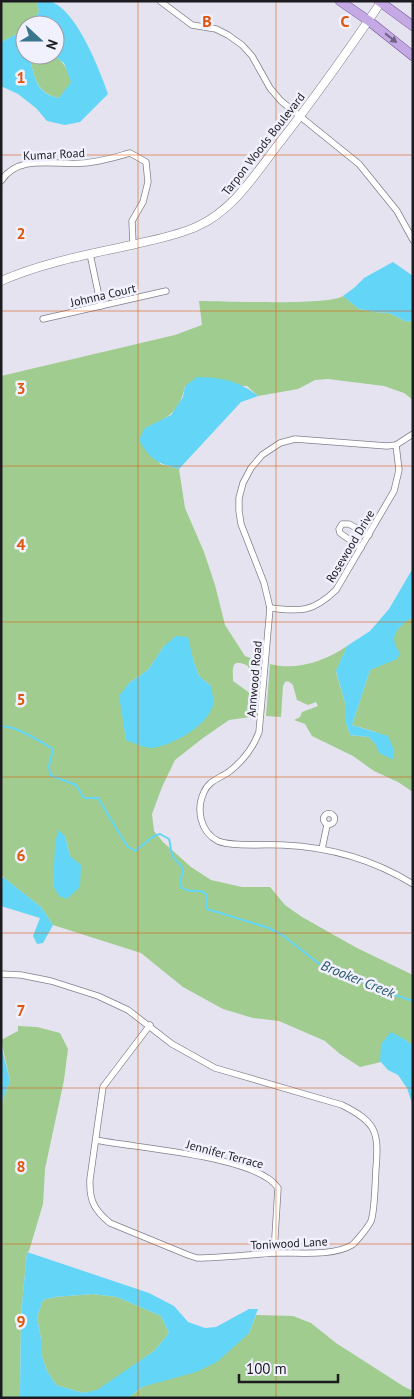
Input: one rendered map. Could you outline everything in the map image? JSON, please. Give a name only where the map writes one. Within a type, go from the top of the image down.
[{"type":"main road","points":[[340,1],[413,56]]},
{"type":"main road","points":[[381,2],[413,26]]},
{"type":"street","points":[[160,1],[192,24],[216,29],[228,35],[242,46],[252,56],[270,88],[281,101],[360,164],[397,210],[413,240]]},
{"type":"street","name":"Tarpon Woods Boulevard","points":[[1,281],[54,263],[167,236],[197,227],[214,218],[226,209],[240,194],[299,117],[381,2]]},
{"type":"street","name":"Kumar Road","points":[[1,181],[9,171],[19,165],[34,163],[85,164],[130,154],[146,162],[148,182],[143,202],[132,221],[133,244]]},
{"type":"street","points":[[90,254],[101,306]]},
{"type":"street","name":"Johnna Court","points":[[43,319],[166,291]]},
{"type":"street","points":[[396,445],[413,434]]},
{"type":"street","name":"Annwood Road","points":[[396,445],[295,439],[280,443],[262,455],[251,468],[243,483],[238,511],[241,524],[264,583],[270,608],[259,732],[254,746],[244,758],[230,771],[213,780],[204,791],[200,808],[201,820],[207,831],[218,841],[322,849],[359,859],[411,883]]},
{"type":"street","name":"Rosewood Drive","points":[[270,608],[298,610],[313,607],[322,603],[336,590],[389,502],[397,482],[399,470],[396,445]]},
{"type":"street","points":[[361,548],[340,533],[340,527],[345,523],[349,524],[369,535]]},
{"type":"street","points":[[322,849],[327,825]]},
{"type":"street","points":[[411,883],[413,876]]},
{"type":"street","name":"Toniwood Lane","points":[[1,974],[51,981],[98,996],[128,1010],[150,1026],[172,1044],[215,1068],[342,1105],[360,1114],[371,1124],[376,1133],[378,1149],[371,1222],[353,1244],[338,1250],[313,1253],[274,1253],[197,1258],[188,1256],[110,1223],[100,1214],[90,1192],[90,1179],[103,1087],[150,1026]]},
{"type":"street","name":"Jennifer Terrace","points":[[96,1140],[196,1155],[257,1171],[274,1180],[278,1188],[274,1253]]},
{"type":"green space","points":[[1,1],[37,1],[39,12],[37,15],[15,15],[15,35],[1,42]]},
{"type":"green space","points":[[32,65],[64,65],[72,82],[59,98],[41,89]]},
{"type":"green space","points":[[343,296],[359,309],[389,313],[407,322],[413,320],[413,400],[404,393],[384,386],[328,379],[315,380],[298,389],[258,396],[247,386],[185,386],[180,402],[172,413],[145,428],[160,464],[179,469],[185,508],[204,552],[225,625],[245,656],[262,662],[260,688],[256,686],[248,666],[238,663],[235,664],[233,669],[233,681],[251,694],[260,689],[258,716],[229,720],[175,760],[152,814],[154,831],[163,842],[191,867],[211,880],[242,887],[270,887],[285,905],[302,917],[357,948],[413,975],[413,1046],[406,1040],[381,1062],[360,1067],[325,1041],[279,1021],[253,1018],[223,1009],[183,987],[141,953],[53,925],[41,907],[1,874],[1,376],[175,335],[202,325],[199,301],[297,302],[333,299]],"holes":[[[164,646],[193,659],[199,676],[211,686],[126,740],[122,712],[129,683],[148,670]],[[65,836],[70,856],[53,886],[55,863]]]},
{"type":"green space","points":[[413,617],[413,792],[398,782],[374,771],[353,756],[312,736],[305,724],[294,720],[300,717],[302,712],[318,706],[316,702],[308,705],[297,700],[293,685],[288,681],[283,686],[281,717],[266,716],[270,664],[290,666],[310,663],[330,656],[347,646],[336,672],[346,706],[346,723],[350,735],[369,737],[376,745],[376,732],[352,725],[370,670],[381,664],[394,645],[394,634],[403,623]]},
{"type":"green space","points":[[18,1026],[37,1027],[60,1033],[68,1049],[64,1080],[45,1169],[43,1204],[29,1251],[27,1252],[21,1315],[20,1398],[1,1398],[1,1104],[10,1081],[1,1040],[18,1031]]},
{"type":"green space","points":[[92,1294],[117,1297],[161,1316],[169,1333],[154,1351],[97,1391],[83,1393],[56,1385],[47,1371],[41,1354],[41,1339],[37,1317],[43,1300],[55,1297]]},
{"type":"green space","points":[[256,1315],[293,1316],[311,1323],[336,1343],[413,1391],[413,1398],[128,1398],[142,1387],[168,1379],[249,1333]]},
{"type":"water","points":[[37,1],[49,2],[56,4],[73,20],[94,58],[108,94],[80,122],[65,125],[47,121],[36,108],[18,94],[1,86],[1,42],[15,35],[15,65],[32,65],[41,89],[59,98],[71,82],[65,65],[65,15],[37,15],[39,12]]},
{"type":"water","points":[[393,262],[413,276],[413,320],[407,322],[389,313],[359,309],[343,296],[364,278]]},
{"type":"water","points":[[197,377],[214,378],[237,383],[258,396],[241,402],[179,469],[155,460],[139,440],[145,428],[171,415],[183,397],[185,386]]},
{"type":"water","points":[[413,568],[413,617],[399,628],[394,637],[394,642],[400,653],[397,659],[370,670],[352,725],[388,736],[394,750],[394,760],[379,753],[376,745],[369,737],[350,735],[346,723],[346,706],[336,671],[347,646],[370,631],[389,609]]},
{"type":"water","points":[[176,636],[188,637],[199,676],[211,686],[213,705],[210,713],[188,734],[160,746],[146,747],[126,740],[119,696],[129,683],[148,670],[164,646]]},
{"type":"water","points":[[58,830],[65,836],[70,856],[81,865],[80,887],[67,899],[59,896],[53,886],[55,845]]},
{"type":"water","points":[[3,877],[41,907],[53,925],[43,943],[37,944],[33,936],[40,918],[1,906],[1,880]]},
{"type":"water","points":[[391,1032],[413,1046],[413,1106],[407,1088],[398,1075],[388,1070],[380,1061],[381,1044]]},
{"type":"water","points":[[1,1045],[10,1081],[1,1104]]},
{"type":"water","points":[[27,1252],[149,1293],[174,1306],[188,1322],[205,1328],[216,1327],[249,1309],[258,1309],[249,1333],[217,1362],[196,1372],[142,1387],[128,1398],[20,1398],[21,1315]],"holes":[[[92,1294],[117,1297],[161,1316],[169,1333],[154,1351],[97,1390],[83,1393],[56,1385],[47,1371],[41,1354],[41,1339],[37,1317],[43,1300],[55,1297]]]},
{"type":"waterway","name":"Brooker Creek","points":[[1,726],[21,731],[53,749],[49,766],[50,775],[76,785],[84,798],[98,798],[127,846],[135,851],[154,836],[160,834],[169,839],[173,856],[183,869],[180,885],[184,889],[200,891],[206,894],[207,909],[269,928],[282,935],[322,966],[413,1001]]}]
